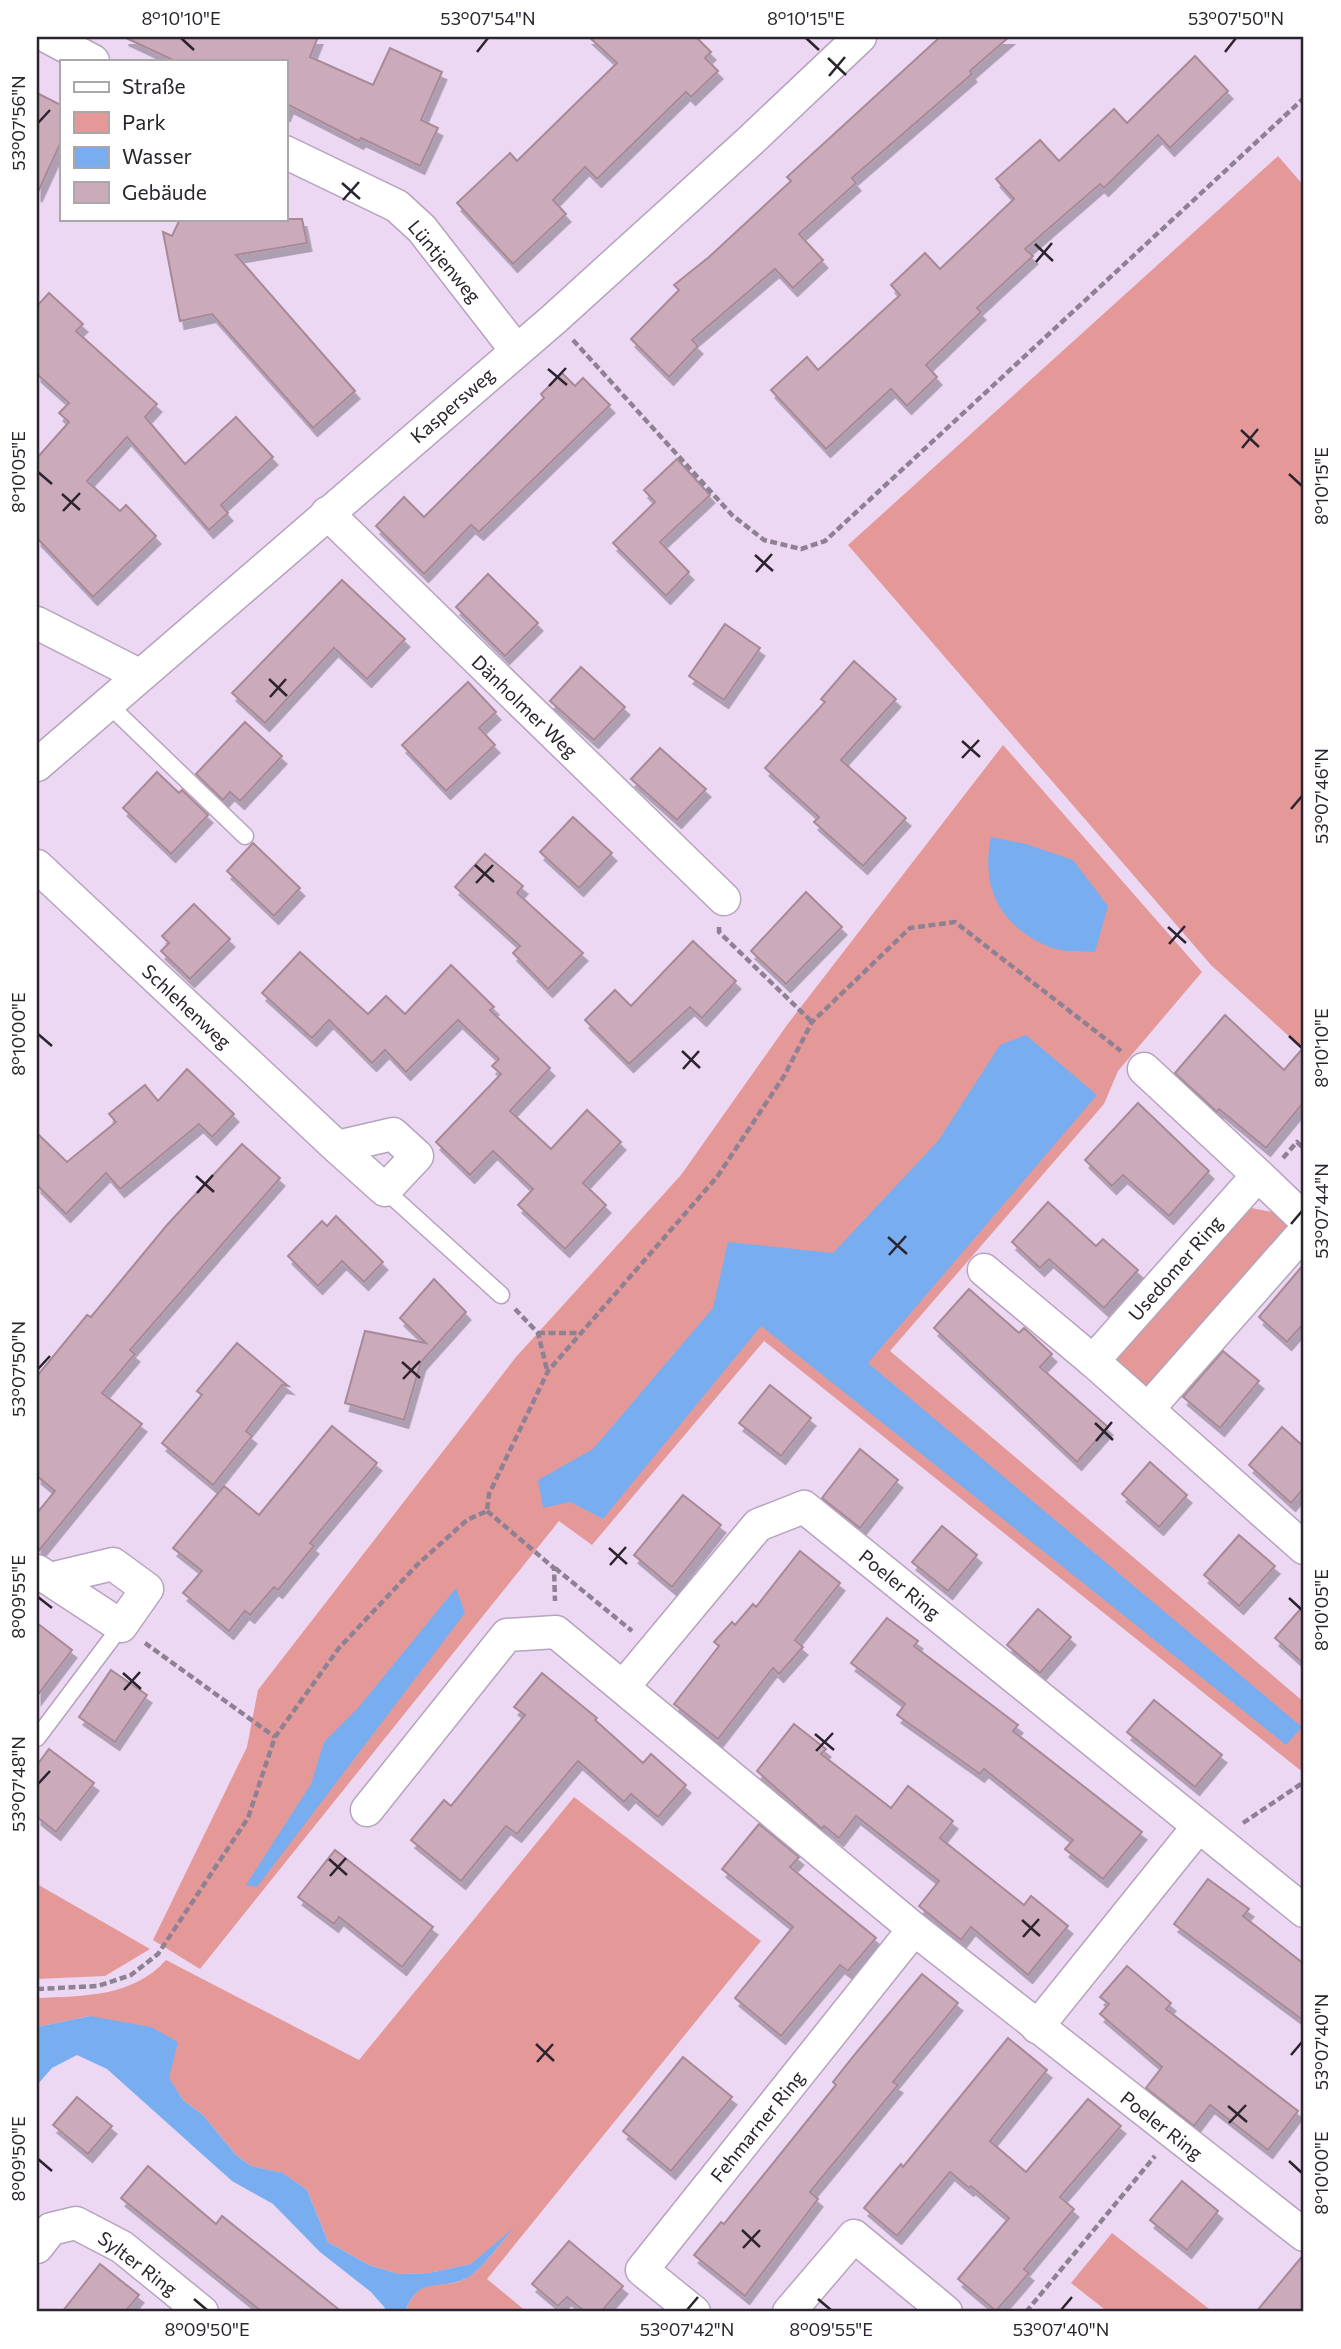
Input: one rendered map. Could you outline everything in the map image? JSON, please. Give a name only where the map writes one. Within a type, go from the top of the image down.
[{"type":"street","points":[[48,37],[91,60]]},
{"type":"street","name":"Kaspersweg","points":[[37,765],[554,319],[702,186],[860,37]]},
{"type":"street","name":"Lüntjenweg","points":[[287,153],[397,206],[422,229],[516,350]]},
{"type":"street","name":"Dänholmer Weg","points":[[327,513],[724,898]]},
{"type":"street","points":[[37,623],[139,675]]},
{"type":"street","name":"Schlehenweg","points":[[37,866],[385,1190]]},
{"type":"street","points":[[1144,1069],[1304,1219]]},
{"type":"street","points":[[337,1147],[393,1134],[409,1148],[417,1156],[385,1190]]},
{"type":"street","name":"Usedomer Ring","points":[[1093,1362],[1258,1175]]},
{"type":"street","points":[[1148,1409],[1304,1232]]},
{"type":"street","points":[[984,1270],[1148,1409],[1304,1548]]},
{"type":"street","name":"Poeler Ring","points":[[623,1687],[758,1525],[804,1507],[1304,1911]]},
{"type":"street","points":[[113,1564],[147,1589],[121,1626],[43,1575],[113,1564]]},
{"type":"street","points":[[367,1810],[507,1635],[556,1632]]},
{"type":"street","name":"Poeler Ring","points":[[556,1632],[914,1929],[1037,2027],[1173,2134],[1299,2220]]},
{"type":"street","points":[[1037,2027],[1207,1834]]},
{"type":"street","name":"Fehmarner Ring","points":[[694,2312],[642,2270],[914,1929]]},
{"type":"street","name":"Sylter Ring","points":[[37,2247],[51,2230],[76,2223],[122,2247],[202,2312]]},
{"type":"street","points":[[789,2312],[854,2236],[946,2312]]},
{"type":"lane","points":[[107,703],[245,836]]},
{"type":"lane","points":[[385,1190],[501,1295]]},
{"type":"lane","points":[[37,1738],[121,1626]]},
{"type":"path","points":[[554,319],[732,515],[764,540],[801,549],[825,541],[882,491],[1304,97]]},
{"type":"path","points":[[724,898],[719,932],[812,1022]]},
{"type":"path","points":[[487,1511],[489,1494],[548,1371],[717,1177],[784,1076],[812,1022],[910,928],[956,922],[1144,1069]]},
{"type":"path","points":[[501,1295],[538,1333],[548,1371]]},
{"type":"path","points":[[538,1333],[579,1333]]},
{"type":"path","points":[[487,1511],[654,1649]]},
{"type":"path","points":[[37,1989],[98,1986],[131,1975],[158,1954],[248,1818],[275,1737],[340,1648],[409,1573],[467,1520],[487,1511]]},
{"type":"path","points":[[554,1568],[556,1632]]},
{"type":"path","points":[[121,1626],[275,1737]]},
{"type":"path","points":[[1207,1834],[1304,1782]]},
{"type":"path","points":[[1026,2312],[1173,2134]]},
{"type":"green space","points":[[1278,156],[1304,186],[1304,1050],[1211,965],[848,545]]},
{"type":"green space","points":[[1003,745],[1202,972],[1118,1071],[1104,1104],[890,1351],[1304,1702],[1304,1768],[1300,1770],[764,1341],[592,1545],[559,1521],[200,1969],[153,1940],[247,1747],[258,1690],[516,1357],[681,1175],[787,1025]]},
{"type":"green space","points":[[1251,1208],[1278,1213],[1291,1230],[1150,1393],[1120,1369],[1116,1357]]},
{"type":"green space","points":[[574,1797],[761,1941],[487,2279],[527,2312],[405,2312],[411,2299],[425,2287],[458,2282],[473,2274],[510,2232],[472,2264],[429,2273],[399,2274],[369,2265],[328,2242],[307,2190],[282,2173],[251,2166],[236,2155],[203,2115],[183,2100],[169,2079],[90,2016],[37,2027],[37,1998],[90,1995],[123,1988],[153,1972],[166,1960],[359,2060]]},
{"type":"green space","points":[[37,1884],[150,1949],[105,1976],[37,1979]]},
{"type":"green space","points":[[1112,2233],[1213,2312],[1108,2312],[1071,2283]]},
{"type":"water","points":[[991,837],[1026,844],[1073,860],[1108,906],[1095,952],[1052,948],[1020,930],[1008,918],[992,890],[988,856]]},
{"type":"water","points":[[1026,1035],[1097,1095],[868,1363],[1302,1727],[1286,1745],[761,1326],[603,1519],[570,1502],[543,1508],[538,1480],[593,1449],[713,1308],[728,1242],[833,1253],[938,1141],[1000,1045]]},
{"type":"water","points":[[456,1588],[465,1613],[257,1887],[246,1885],[311,1784],[324,1742],[358,1708]]},
{"type":"water","points":[[90,2016],[151,2027],[178,2042],[169,2078],[183,2100],[203,2115],[236,2155],[251,2166],[283,2173],[307,2190],[328,2242],[369,2265],[399,2274],[429,2273],[471,2264],[516,2226],[485,2262],[467,2278],[423,2288],[410,2300],[405,2312],[382,2312],[385,2308],[371,2292],[320,2252],[273,2204],[232,2181],[107,2069],[77,2055],[52,2068],[37,2085],[37,2027]]},
{"type":"building","points":[[124,37],[318,37],[310,57],[373,85],[390,48],[442,72],[421,120],[438,128],[420,166],[361,138],[359,141],[289,105],[287,110],[287,60],[173,60]]},
{"type":"building","points":[[589,37],[696,37],[711,52],[705,58],[718,71],[691,97],[686,92],[597,179],[585,167],[553,200],[566,214],[513,264],[457,203],[510,153],[517,161],[617,63]]},
{"type":"building","points":[[940,37],[1009,37],[970,71],[972,74],[852,178],[856,183],[799,234],[823,260],[793,288],[775,269],[692,340],[698,346],[669,377],[631,339],[679,290],[674,285],[709,257],[791,181],[787,177]]},
{"type":"building","points":[[1195,56],[1228,91],[1170,148],[1158,135],[1104,188],[1100,184],[1025,249],[1033,256],[977,308],[981,312],[926,365],[937,377],[907,406],[891,389],[826,449],[771,390],[807,357],[818,370],[900,295],[891,285],[925,253],[940,269],[1014,199],[996,179],[1040,140],[1059,161],[1114,109],[1127,123]]},
{"type":"building","points":[[37,93],[60,104],[60,144],[37,194]]},
{"type":"building","points":[[302,219],[307,243],[236,255],[355,391],[313,428],[212,314],[180,321],[163,232],[172,236],[180,220]]},
{"type":"building","points":[[49,293],[83,324],[76,331],[157,404],[145,417],[185,464],[236,417],[273,457],[221,505],[228,513],[209,530],[127,437],[87,481],[120,511],[126,505],[156,536],[93,597],[37,538],[37,458],[69,422],[59,413],[69,403],[37,374],[37,306]]},
{"type":"building","points":[[562,373],[575,386],[583,378],[610,405],[479,532],[471,525],[424,574],[376,526],[404,497],[424,517],[544,398],[541,394]]},
{"type":"building","points":[[677,459],[710,495],[660,542],[689,572],[666,596],[613,543],[655,502],[644,490]]},
{"type":"building","points":[[488,574],[538,623],[505,656],[456,607]]},
{"type":"building","points":[[342,580],[405,639],[367,679],[334,648],[265,723],[232,693]]},
{"type":"building","points":[[725,624],[760,648],[724,700],[689,676]]},
{"type":"building","points":[[854,661],[896,699],[841,760],[906,818],[863,866],[814,822],[819,817],[765,768],[825,702],[821,699]]},
{"type":"building","points":[[581,667],[625,707],[594,740],[550,701]]},
{"type":"building","points":[[468,682],[496,712],[479,728],[495,745],[446,791],[402,745]]},
{"type":"building","points":[[245,722],[282,756],[240,801],[230,792],[223,800],[196,774]]},
{"type":"building","points":[[660,748],[706,789],[677,820],[631,779]]},
{"type":"building","points":[[157,772],[179,793],[182,790],[208,815],[171,854],[123,808]]},
{"type":"building","points":[[573,817],[612,853],[579,888],[540,852]]},
{"type":"building","points":[[253,843],[300,888],[274,916],[227,871]]},
{"type":"building","points":[[485,854],[523,886],[517,893],[583,953],[548,989],[513,953],[520,946],[455,887]]},
{"type":"building","points":[[806,892],[842,927],[786,984],[751,951]]},
{"type":"building","points":[[194,904],[230,939],[190,979],[161,951],[169,943],[162,936]]},
{"type":"building","points":[[693,941],[736,981],[702,1018],[690,1007],[629,1064],[585,1020],[615,990],[631,1006]]},
{"type":"building","points":[[300,952],[368,1014],[386,996],[405,1014],[451,965],[494,1007],[490,1010],[550,1068],[510,1111],[551,1149],[587,1110],[621,1142],[583,1183],[606,1205],[565,1249],[518,1205],[533,1189],[493,1151],[470,1175],[436,1142],[501,1074],[492,1066],[499,1059],[458,1020],[406,1072],[385,1050],[372,1063],[329,1020],[312,1038],[262,993]]},
{"type":"building","points":[[1225,1015],[1284,1070],[1304,1047],[1304,1102],[1266,1148],[1219,1109],[1217,1112],[1175,1073]]},
{"type":"building","points":[[187,1069],[234,1114],[212,1137],[199,1124],[120,1189],[106,1173],[66,1214],[37,1185],[37,1133],[67,1162],[116,1122],[109,1114],[145,1085],[158,1101]]},
{"type":"building","points":[[1138,1103],[1209,1171],[1169,1216],[1123,1175],[1112,1186],[1085,1160]]},
{"type":"building","points":[[242,1144],[280,1178],[130,1350],[135,1354],[102,1393],[142,1424],[37,1553],[37,1513],[55,1491],[37,1476],[37,1376],[87,1315],[91,1317],[167,1225]]},
{"type":"building","points":[[1048,1202],[1096,1246],[1103,1239],[1138,1270],[1104,1308],[1049,1259],[1040,1268],[1012,1242]]},
{"type":"building","points":[[336,1216],[383,1262],[364,1282],[342,1261],[318,1286],[288,1256],[322,1221],[327,1226]]},
{"type":"building","points":[[1304,1264],[1304,1323],[1287,1342],[1259,1317]]},
{"type":"building","points":[[434,1279],[466,1312],[421,1362],[404,1420],[345,1403],[365,1331],[426,1343],[400,1318]]},
{"type":"building","points":[[969,1289],[1019,1333],[1024,1328],[1052,1354],[1040,1367],[1108,1427],[1077,1462],[934,1328]]},
{"type":"building","points":[[237,1343],[288,1386],[282,1385],[246,1431],[252,1436],[213,1485],[162,1443],[202,1395],[197,1391]]},
{"type":"building","points":[[1223,1351],[1259,1381],[1220,1428],[1183,1397]]},
{"type":"building","points":[[770,1385],[811,1418],[781,1456],[739,1423]]},
{"type":"building","points":[[332,1426],[377,1463],[310,1543],[314,1546],[278,1590],[274,1587],[250,1615],[245,1611],[229,1631],[183,1593],[202,1571],[173,1548],[224,1486],[259,1515]]},
{"type":"building","points":[[1282,1427],[1304,1447],[1304,1488],[1291,1503],[1249,1465]]},
{"type":"building","points":[[860,1449],[898,1480],[860,1528],[822,1498]]},
{"type":"building","points":[[1150,1462],[1187,1495],[1159,1527],[1122,1494]]},
{"type":"building","points":[[683,1495],[721,1525],[672,1587],[634,1555]]},
{"type":"building","points":[[942,1526],[977,1555],[948,1591],[912,1562]]},
{"type":"building","points":[[1239,1535],[1275,1566],[1239,1606],[1204,1575]]},
{"type":"building","points":[[800,1551],[840,1583],[795,1640],[803,1647],[779,1674],[773,1668],[718,1739],[674,1704],[719,1646],[714,1642],[732,1622],[735,1625],[753,1604],[756,1607]]},
{"type":"building","points":[[1304,1605],[1304,1664],[1275,1638]]},
{"type":"building","points":[[1038,1609],[1071,1637],[1040,1673],[1007,1645]]},
{"type":"building","points":[[887,1618],[918,1641],[914,1646],[1018,1725],[1013,1731],[1142,1832],[1103,1879],[1065,1849],[1073,1840],[984,1769],[980,1774],[897,1715],[905,1704],[851,1663]]},
{"type":"building","points":[[37,1623],[72,1650],[37,1696]]},
{"type":"building","points":[[111,1670],[147,1695],[115,1742],[79,1717]]},
{"type":"building","points":[[542,1673],[597,1718],[595,1720],[643,1763],[651,1754],[686,1785],[658,1817],[631,1794],[624,1802],[578,1761],[517,1834],[506,1826],[461,1881],[411,1840],[444,1800],[451,1806],[525,1715],[514,1707]]},
{"type":"building","points":[[1154,1700],[1222,1755],[1195,1787],[1127,1732]]},
{"type":"building","points":[[794,1724],[826,1749],[821,1754],[891,1808],[908,1786],[953,1821],[940,1838],[1024,1905],[1031,1896],[1068,1926],[1028,1975],[971,1927],[961,1940],[919,1906],[939,1881],[856,1816],[839,1838],[824,1826],[822,1829],[757,1771]]},
{"type":"building","points":[[49,1749],[94,1783],[56,1832],[37,1817],[37,1765]]},
{"type":"building","points":[[759,1824],[799,1857],[790,1867],[876,1938],[848,1971],[840,1965],[781,2036],[735,1998],[793,1927],[722,1869]]},
{"type":"building","points":[[335,1850],[433,1927],[402,1967],[339,1917],[334,1924],[298,1897]]},
{"type":"building","points":[[1208,1879],[1249,1909],[1243,1916],[1304,1964],[1304,2021],[1174,1924]]},
{"type":"building","points":[[1127,1966],[1171,2003],[1166,2009],[1298,2111],[1268,2150],[1210,2105],[1194,2126],[1146,2088],[1162,2067],[1100,2014],[1109,2004],[1100,1997]]},
{"type":"building","points":[[922,1974],[958,2003],[893,2082],[898,2085],[810,2192],[818,2199],[745,2296],[694,2255],[721,2222],[724,2224],[836,2085],[833,2082]]},
{"type":"building","points":[[1008,2038],[1047,2070],[990,2141],[1026,2172],[1088,2099],[1121,2126],[1060,2197],[1074,2209],[1024,2269],[1029,2273],[996,2311],[958,2279],[1009,2218],[971,2186],[969,2188],[950,2172],[897,2236],[864,2208],[901,2164],[903,2167]]},
{"type":"building","points":[[683,2057],[732,2097],[671,2171],[623,2131]]},
{"type":"building","points":[[77,2097],[112,2126],[88,2154],[53,2125]]},
{"type":"building","points":[[148,2166],[216,2224],[222,2216],[342,2312],[262,2312],[121,2198]]},
{"type":"building","points":[[1182,2181],[1218,2211],[1187,2250],[1150,2220]]},
{"type":"building","points":[[569,2241],[623,2286],[601,2312],[585,2312],[567,2297],[558,2306],[532,2284]]},
{"type":"building","points":[[1304,2254],[1304,2312],[1256,2312]]},
{"type":"building","points":[[100,2264],[139,2295],[125,2312],[62,2312]]}]
